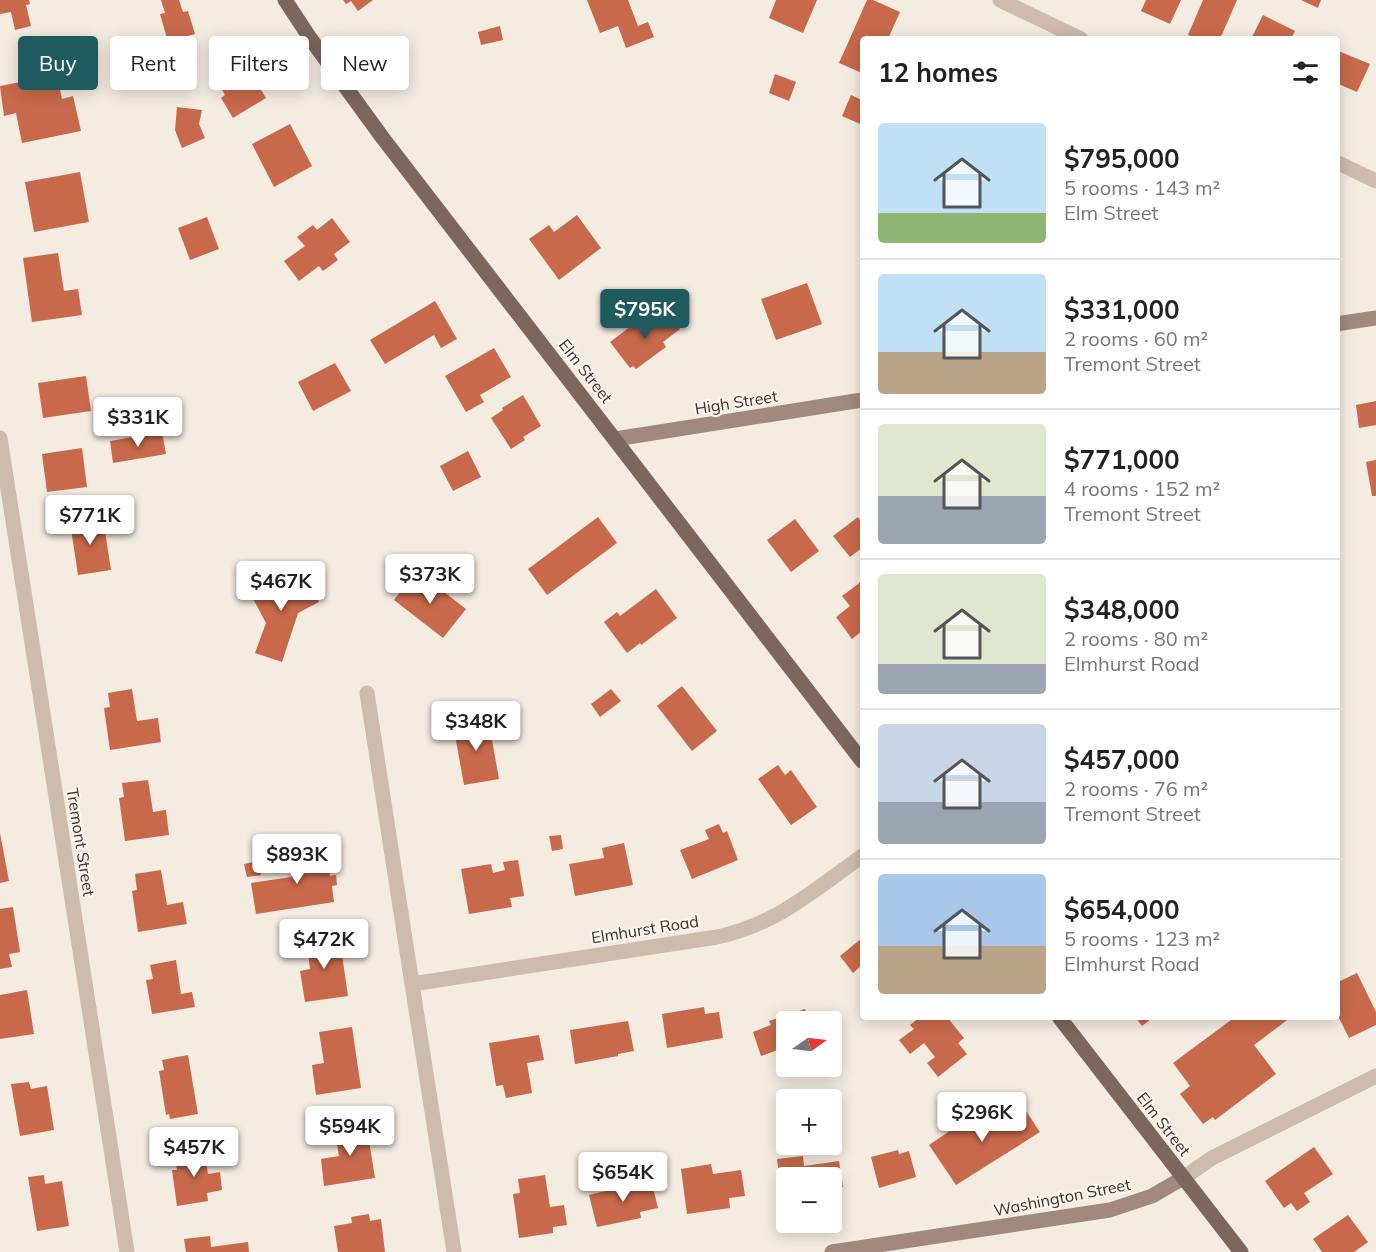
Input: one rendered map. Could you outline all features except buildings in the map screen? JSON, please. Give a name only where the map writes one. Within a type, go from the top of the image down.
[{"type":"main road","name":"Elm Street","points":[[285,0],[370,121],[860,758]]},
{"type":"main road","name":"Elm Street","points":[[1061,1020],[1241,1252]]},
{"type":"street","points":[[1000,0],[1075,36]]},
{"type":"street","points":[[1340,164],[1376,181]]},
{"type":"street","points":[[1340,323],[1376,318]]},
{"type":"street","name":"High Street","points":[[615,439],[860,400]]},
{"type":"street","name":"Tremont Street","points":[[0,438],[127,1252]]},
{"type":"street","points":[[367,693],[454,1252]]},
{"type":"street","name":"Elmhurst Road","points":[[412,984],[738,932],[782,913],[860,857]]},
{"type":"street","name":"Washington Street","points":[[832,1252],[1110,1210],[1152,1197],[1212,1158],[1376,1076]]}]
